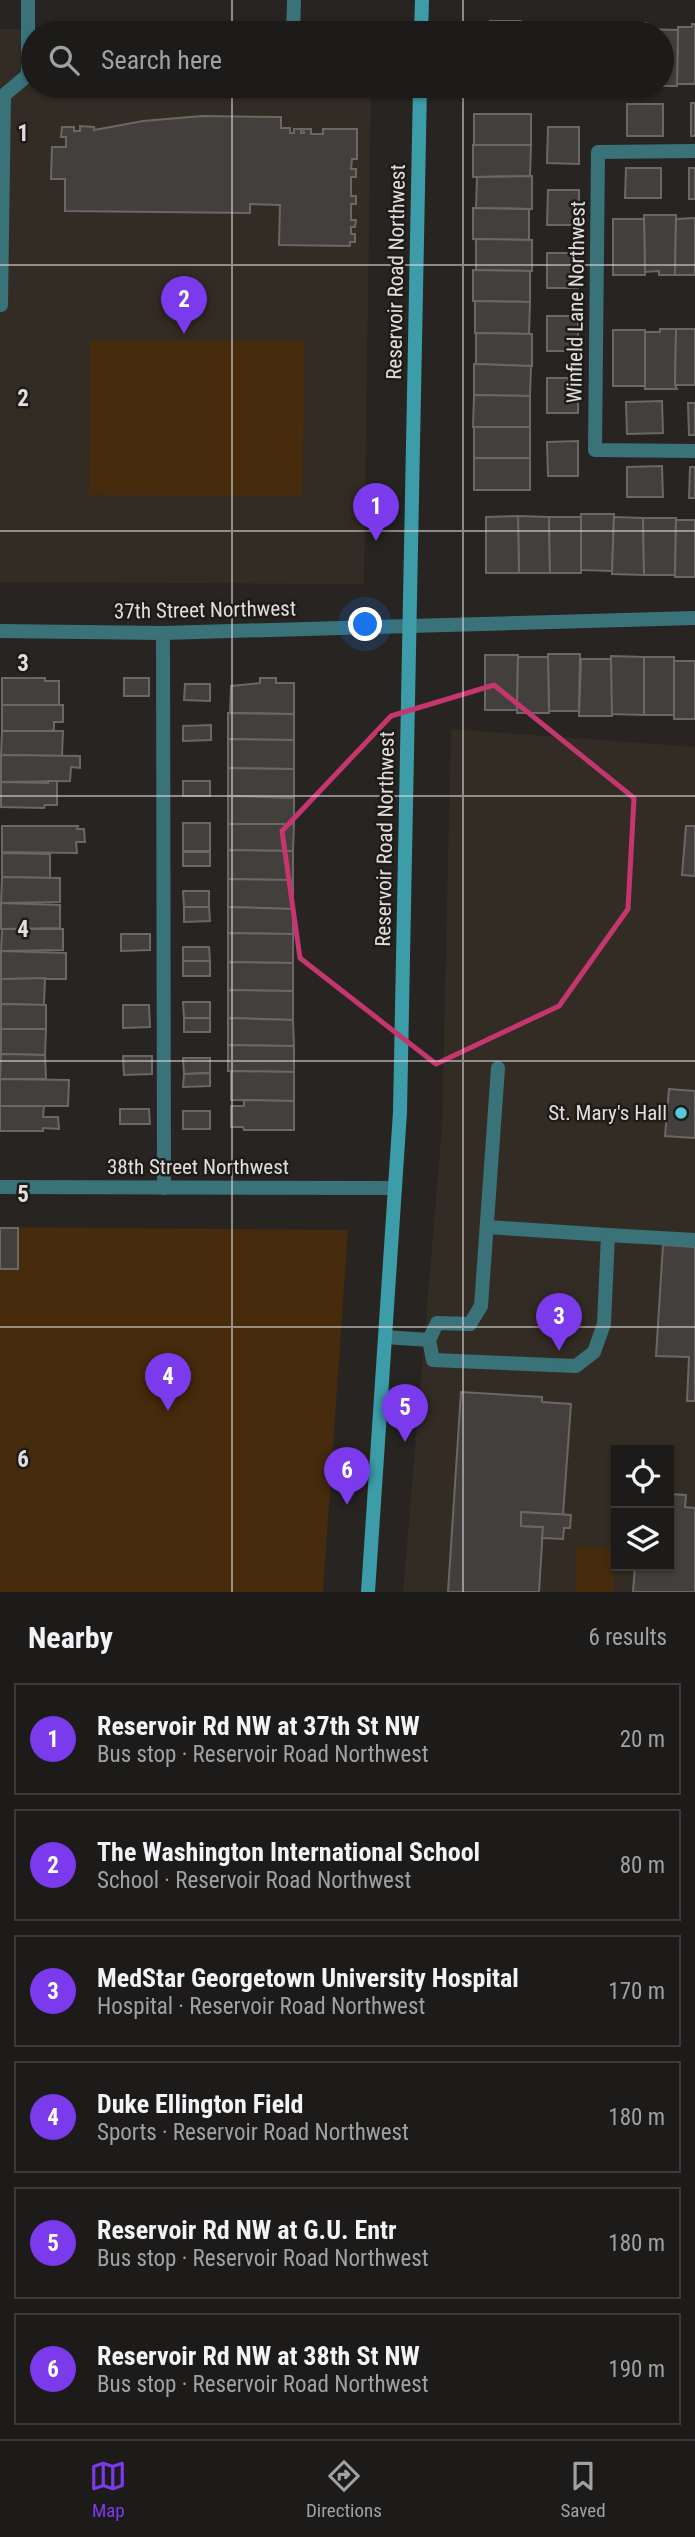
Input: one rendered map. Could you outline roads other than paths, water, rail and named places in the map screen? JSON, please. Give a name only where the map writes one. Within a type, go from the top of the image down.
[{"type":"main road","points":[[421,21],[422,0]]},
{"type":"main road","name":"Reservoir Road Northwest","points":[[368,1592],[400,1112],[420,98]]},
{"type":"street","points":[[28,0],[29,21]]},
{"type":"street","points":[[293,21],[294,0]]},
{"type":"street","points":[[1,305],[4,95],[21,83]]},
{"type":"street","name":"Winfield Lane Northwest","points":[[695,151],[598,152],[595,450],[695,451]]},
{"type":"street","points":[[410,626],[695,618]]},
{"type":"street","name":"37th Street Northwest","points":[[0,631],[163,633],[410,626]]},
{"type":"street","points":[[163,633],[164,1188]]},
{"type":"street","points":[[498,1068],[481,1306],[470,1324],[436,1323],[429,1340],[433,1360],[576,1366],[594,1352],[604,1324],[608,1235]]},
{"type":"street","name":"38th Street Northwest","points":[[0,1187],[395,1188]]},
{"type":"street","points":[[487,1227],[695,1240]]},
{"type":"street","points":[[385,1337],[429,1340]]},
{"type":"place","name":"The Washington International School","points":[[184,334]]},
{"type":"place","name":"Reservoir Rd NW at 37th St NW","points":[[376,541]]},
{"type":"place","name":"St. Mary's Hall","points":[[681,1113]]},
{"type":"place","name":"MedStar Georgetown University Hospital","points":[[559,1351]]},
{"type":"place","name":"Duke Ellington Field","points":[[168,1411]]},
{"type":"place","name":"Reservoir Rd NW at G.U. Entr","points":[[405,1442]]},
{"type":"place","name":"Reservoir Rd NW at 38th St NW","points":[[347,1505]]}]
